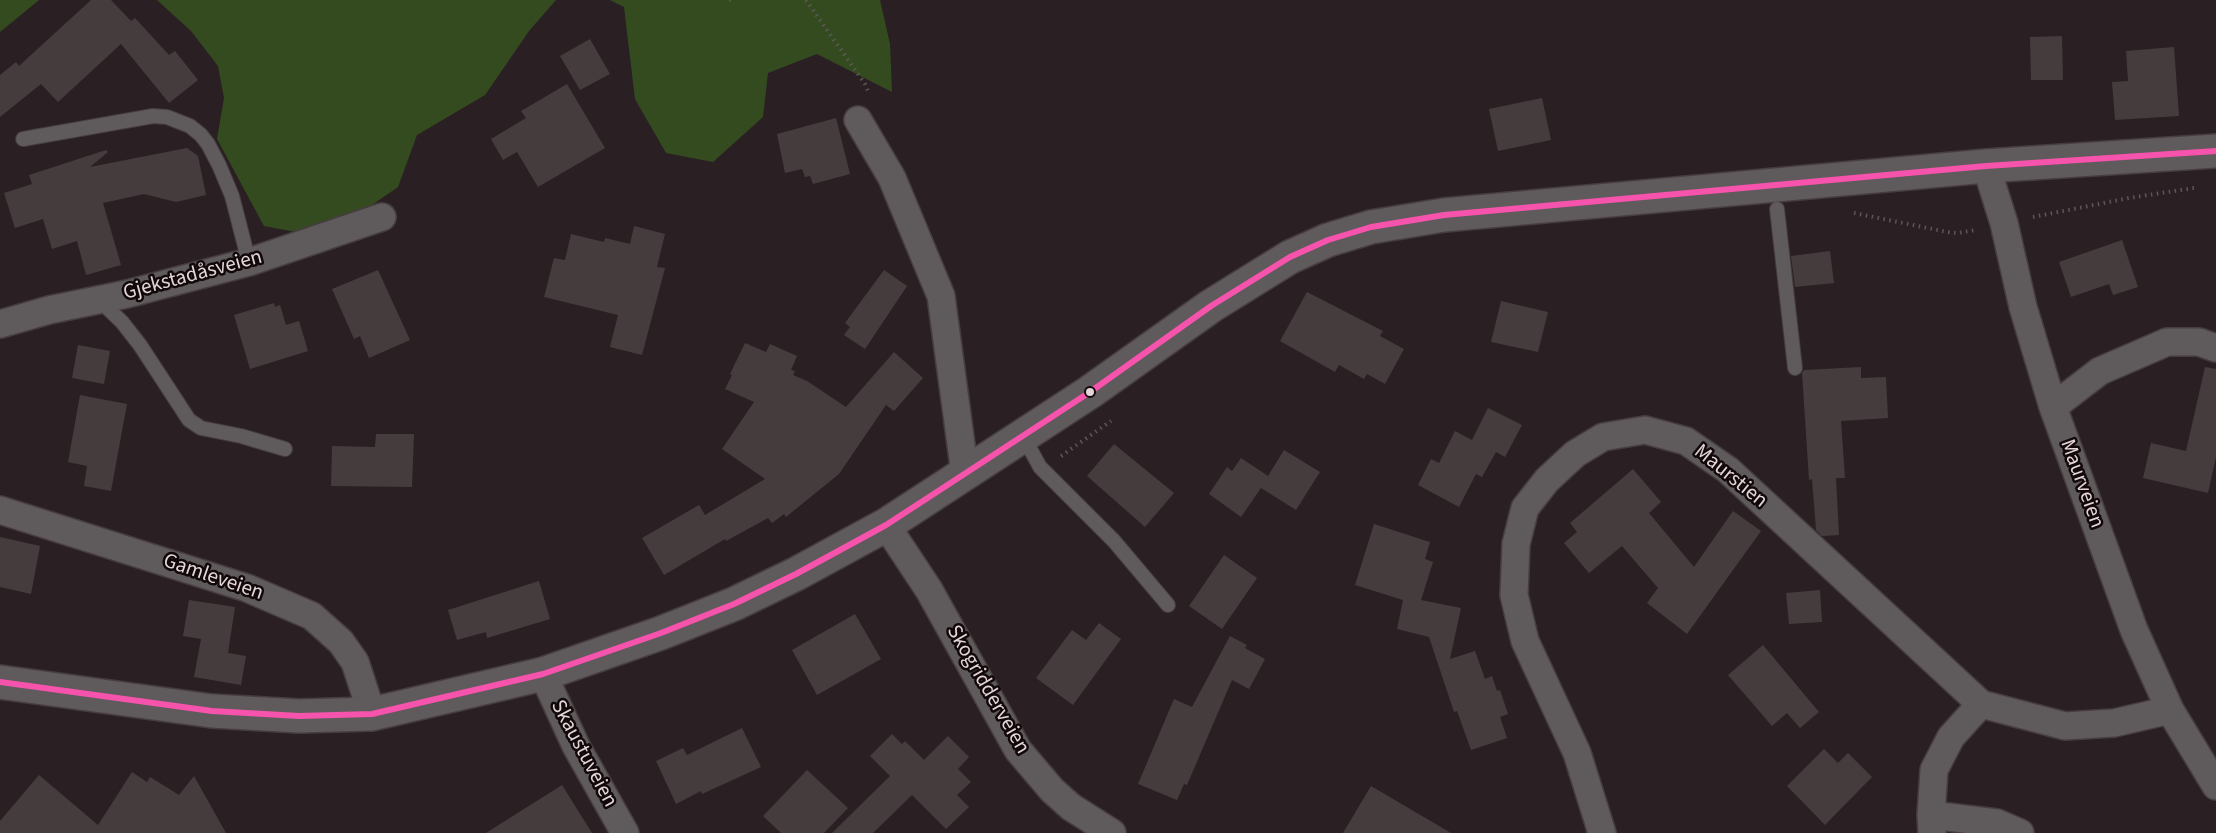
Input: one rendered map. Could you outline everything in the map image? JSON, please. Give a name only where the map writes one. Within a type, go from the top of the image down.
[{"type":"street","points":[[858,120],[892,178],[941,296],[965,474]]},
{"type":"street","points":[[0,682],[212,711],[298,717],[372,714],[543,674],[661,633],[734,604],[796,574],[886,525],[1090,392],[1211,306],[1290,257],[1328,240],[1371,227],[1444,215],[1986,166],[2216,151]]},
{"type":"street","name":"Maurveien","points":[[1986,166],[2004,223],[2023,307],[2053,406],[2134,630],[2170,710],[2216,786]]},
{"type":"street","name":"Gjekstadåsveien","points":[[0,324],[249,262],[382,217]]},
{"type":"street","points":[[2053,406],[2100,371],[2168,342],[2199,342],[2216,348]]},
{"type":"street","name":"Maurstien","points":[[1602,833],[1577,753],[1525,641],[1514,594],[1516,544],[1525,508],[1547,480],[1575,454],[1603,437],[1645,430],[1686,441],[1728,470],[1981,704],[2065,726],[2114,723],[2170,710]]},
{"type":"street","name":"Gamleveien","points":[[0,510],[248,588],[312,616],[341,642],[355,663],[372,714]]},
{"type":"street","name":"Skogridderveien","points":[[886,525],[929,590],[1018,750],[1052,790],[1071,807],[1112,833]]},
{"type":"street","name":"Skaustuveien","points":[[543,674],[576,746],[625,833]]},
{"type":"street","points":[[1981,704],[1952,737],[1934,770],[1932,824],[1997,823],[2020,833]]},
{"type":"lane","points":[[23,139],[153,116],[167,117],[190,126],[208,144],[219,165],[232,196],[249,262]]},
{"type":"lane","points":[[1777,209],[1795,368]]},
{"type":"lane","points":[[100,300],[122,322],[140,345],[189,420],[201,428],[241,436],[285,449]]},
{"type":"lane","points":[[1023,436],[1040,467],[1114,541],[1168,604]]},
{"type":"path","points":[[806,0],[865,84],[869,94]]},
{"type":"path","points":[[1847,212],[1956,233],[2129,198],[2205,187]]},
{"type":"path","points":[[1040,467],[1067,453],[1120,415]]},
{"type":"green space","points":[[0,0],[39,0],[0,32]]},
{"type":"green space","points":[[157,0],[556,0],[529,31],[485,95],[417,135],[398,187],[353,218],[301,233],[264,226],[217,139],[224,98],[218,66],[191,31]]},
{"type":"green space","points":[[610,0],[880,0],[890,44],[892,92],[817,54],[768,73],[763,117],[713,162],[666,153],[635,99],[624,7]]},
{"type":"building","points":[[91,0],[111,0],[131,21],[135,18],[169,55],[175,51],[198,80],[169,103],[121,44],[58,102],[41,84],[0,117],[0,75],[16,62],[19,66]]},
{"type":"building","points":[[2062,36],[2063,80],[2031,80],[2030,37]]},
{"type":"building","points":[[590,39],[610,74],[580,90],[560,56]]},
{"type":"building","points":[[2174,47],[2179,116],[2115,120],[2112,82],[2128,81],[2126,51]]},
{"type":"building","points":[[567,84],[605,148],[538,187],[517,152],[503,160],[491,139],[526,118],[521,111]]},
{"type":"building","points":[[1542,98],[1551,140],[1498,151],[1489,109]]},
{"type":"building","points":[[836,118],[850,174],[813,184],[810,176],[805,177],[802,169],[785,173],[777,134]]},
{"type":"building","points":[[187,148],[198,156],[206,195],[176,202],[144,194],[103,203],[121,265],[86,275],[77,241],[52,249],[43,219],[15,228],[4,193],[32,184],[29,175],[106,150],[108,152],[90,167]]},
{"type":"building","points":[[634,226],[665,234],[657,267],[665,268],[642,355],[610,347],[618,315],[544,297],[554,258],[565,260],[571,234],[604,242],[605,238],[630,244]]},
{"type":"building","points":[[2122,240],[2138,287],[2113,295],[2109,284],[2071,297],[2059,262]]},
{"type":"building","points":[[1830,251],[1834,283],[1795,287],[1791,256]]},
{"type":"building","points":[[378,270],[410,340],[369,358],[360,336],[354,339],[332,289]]},
{"type":"building","points":[[884,270],[907,286],[865,349],[844,335],[850,327],[845,323]]},
{"type":"building","points":[[1307,292],[1383,331],[1380,336],[1404,349],[1385,384],[1367,374],[1364,379],[1339,365],[1335,372],[1280,341]]},
{"type":"building","points":[[1501,301],[1548,312],[1538,352],[1491,342]]},
{"type":"building","points":[[274,303],[275,307],[280,305],[286,325],[299,321],[308,351],[250,369],[234,315]]},
{"type":"building","points":[[745,343],[766,352],[770,344],[797,356],[791,370],[795,371],[793,375],[807,381],[846,407],[894,352],[923,378],[894,411],[886,405],[839,474],[786,517],[784,514],[772,523],[768,518],[726,541],[725,539],[664,575],[642,538],[699,505],[705,515],[765,479],[722,449],[754,402],[725,389]]},
{"type":"building","points":[[78,345],[110,351],[104,384],[72,378]]},
{"type":"building","points":[[1861,367],[1861,378],[1886,377],[1888,418],[1841,421],[1845,478],[1836,478],[1839,535],[1822,536],[1816,530],[1812,479],[1809,480],[1802,373],[1804,370]]},
{"type":"building","points":[[2205,367],[2216,369],[2216,457],[2208,493],[2143,478],[2151,443],[2186,451]]},
{"type":"building","points":[[80,395],[127,404],[111,491],[84,486],[87,466],[68,462]]},
{"type":"building","points":[[1488,408],[1522,425],[1505,457],[1496,452],[1482,477],[1476,474],[1459,507],[1418,485],[1431,459],[1439,463],[1455,431],[1472,440]]},
{"type":"building","points":[[376,434],[414,434],[412,487],[331,486],[332,446],[375,447]]},
{"type":"building","points":[[1114,444],[1174,493],[1145,527],[1087,476]]},
{"type":"building","points":[[1284,450],[1320,472],[1296,510],[1261,488],[1241,517],[1209,494],[1227,467],[1232,471],[1241,458],[1268,476]]},
{"type":"building","points":[[1633,469],[1661,502],[1649,513],[1694,567],[1733,511],[1761,531],[1687,634],[1647,603],[1658,588],[1622,546],[1589,573],[1564,543],[1577,532],[1570,523]]},
{"type":"building","points":[[1374,524],[1430,542],[1425,559],[1433,562],[1421,600],[1461,608],[1450,659],[1475,651],[1485,679],[1492,676],[1497,691],[1500,690],[1508,714],[1500,717],[1507,738],[1471,750],[1457,711],[1454,712],[1429,637],[1397,629],[1403,600],[1355,585]]},
{"type":"building","points":[[0,537],[40,546],[31,594],[0,587]]},
{"type":"building","points":[[1224,555],[1257,578],[1222,629],[1189,606]]},
{"type":"building","points":[[539,581],[550,619],[487,638],[486,632],[457,640],[448,610]]},
{"type":"building","points":[[1820,590],[1822,622],[1789,624],[1786,593]]},
{"type":"building","points":[[189,600],[235,607],[228,653],[246,656],[241,685],[194,677],[201,639],[183,636]]},
{"type":"building","points":[[855,614],[881,659],[817,695],[792,650]]},
{"type":"building","points":[[1099,623],[1121,639],[1073,705],[1036,678],[1072,630],[1086,640]]},
{"type":"building","points":[[1230,636],[1247,645],[1245,648],[1265,659],[1249,689],[1232,680],[1187,785],[1184,784],[1177,800],[1138,784],[1174,699],[1192,707]]},
{"type":"building","points":[[1763,645],[1819,712],[1800,728],[1787,713],[1772,726],[1728,675]]},
{"type":"building","points":[[742,728],[761,767],[702,794],[701,791],[676,804],[656,761],[683,748],[687,755]]},
{"type":"building","points":[[892,734],[902,744],[905,741],[924,760],[948,736],[969,757],[958,769],[971,782],[957,795],[969,807],[946,829],[912,795],[873,833],[832,833],[890,776],[870,756]]},
{"type":"building","points":[[1824,749],[1838,763],[1848,753],[1872,777],[1825,825],[1787,786]]},
{"type":"building","points":[[807,770],[848,808],[824,833],[781,833],[763,816]]},
{"type":"building","points":[[132,772],[147,782],[150,777],[179,795],[194,776],[226,833],[0,833],[0,821],[39,775],[98,825]]},
{"type":"building","points":[[562,785],[592,833],[486,833]]},
{"type":"building","points":[[1371,786],[1451,833],[1343,833]]},
{"type":"transit line","points":[[0,682],[212,711],[299,716],[372,714],[543,674],[661,633],[734,604],[796,574],[886,525],[1090,392],[1211,306],[1290,257],[1328,240],[1371,227],[1444,215],[1986,166],[2216,151]]}]
